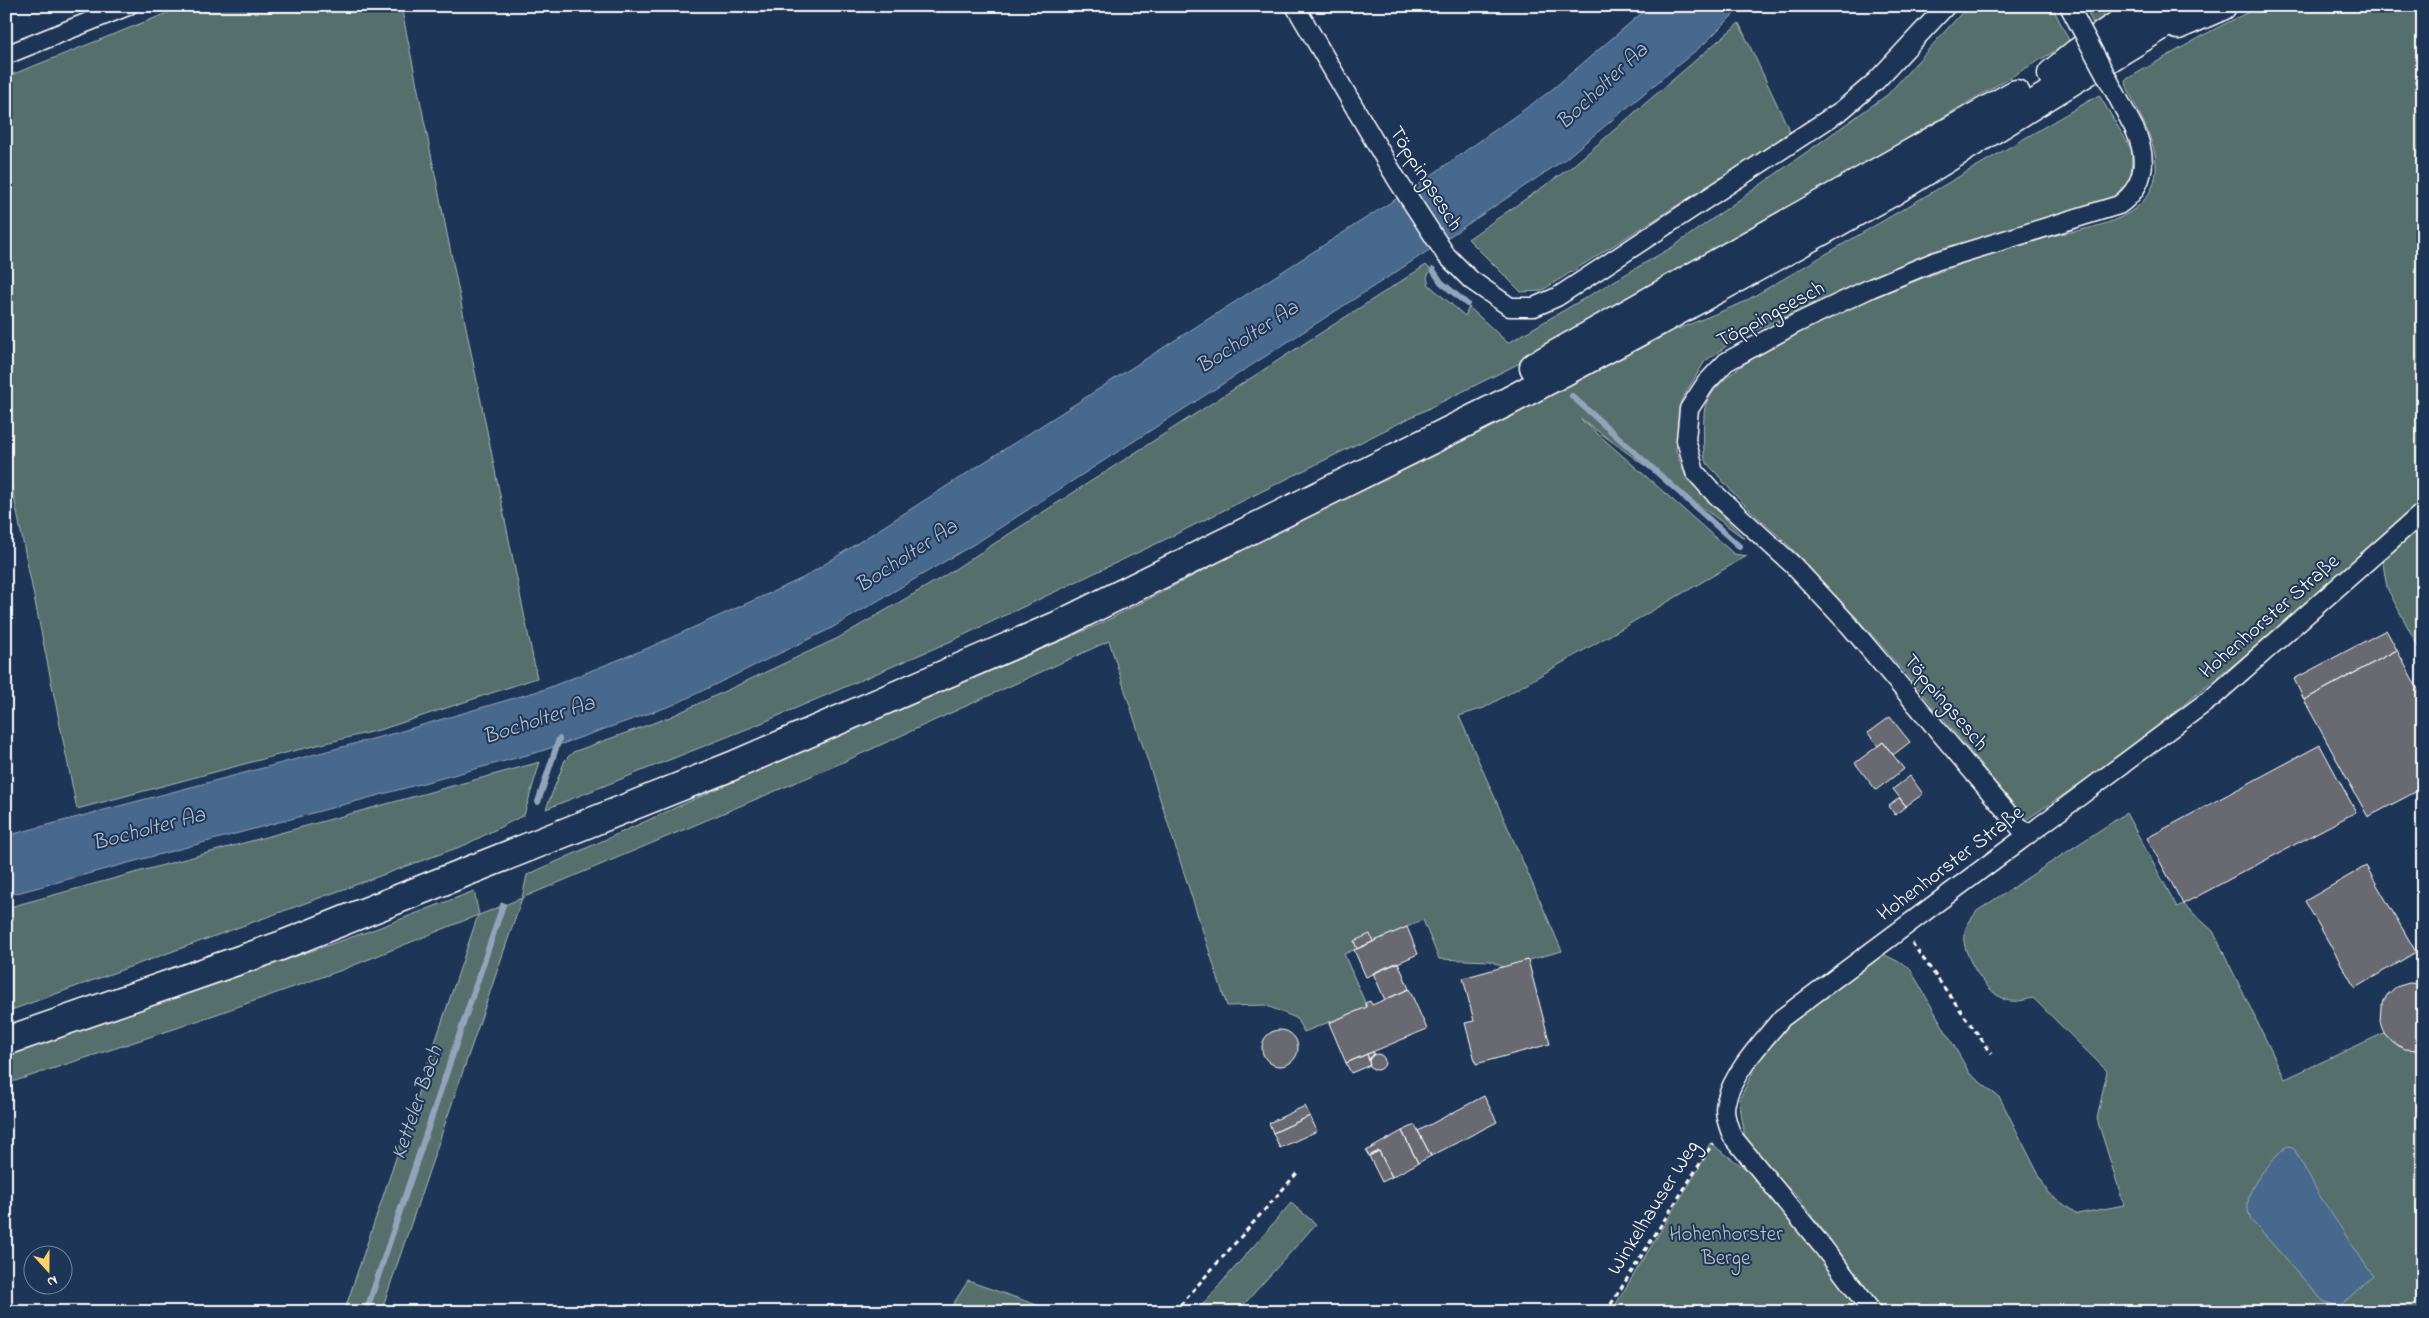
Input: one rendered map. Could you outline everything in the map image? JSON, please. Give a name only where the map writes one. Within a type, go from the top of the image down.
[{"type":"highway","points":[[2052,74],[2077,53],[2146,6]]},
{"type":"highway","points":[[6,1021],[275,931],[716,755],[1051,610],[1495,389],[2052,74],[2162,6]]},
{"type":"highway","points":[[6,1041],[290,943],[732,766],[1059,625],[1505,403],[1650,325],[1890,193],[2193,6]]},
{"type":"highway","points":[[2122,50],[2222,6]]},
{"type":"street","points":[[6,55],[128,6]]},
{"type":"street","name":"Töppingsesch","points":[[1295,6],[1396,178],[1446,256],[1471,280],[1510,307],[1534,307],[1557,297],[1842,110],[1876,81],[1946,6]]},
{"type":"street","name":"Töppingsesch","points":[[2027,836],[1849,625],[1793,565],[1713,492],[1695,472],[1686,440],[1689,409],[1706,383],[1726,362],[1795,324],[1871,288],[1936,261],[2119,205],[2130,197],[2138,186],[2144,169],[2144,153],[2134,128],[2069,6]]},
{"type":"street","name":"Hohenhorster Straße","points":[[1872,1312],[1817,1240],[1732,1136],[1727,1121],[1725,1103],[1731,1086],[1755,1050],[1782,1018],[2212,697],[2423,512]]},
{"type":"path","points":[[1901,929],[1992,1054]]},
{"type":"path","name":"Winkelhauser Weg","points":[[1606,1312],[1727,1121]]},
{"type":"path","points":[[1174,1312],[1299,1171]]},
{"type":"green space","points":[[185,6],[401,6],[537,678],[383,729],[289,752],[77,809],[6,458],[6,77]]},
{"type":"green space","points":[[1968,6],[2052,6],[2070,42],[1685,270],[1524,361],[1160,542],[949,642],[757,725],[546,809],[565,760],[573,752],[670,717],[838,638],[941,578],[1426,265],[1431,270],[1427,277],[1429,285],[1465,316],[1469,307],[1508,343],[1674,246],[1887,95]]},
{"type":"green space","points":[[2085,6],[2130,6],[2095,28]]},
{"type":"green space","points":[[2260,6],[2423,6],[2423,500],[2237,662],[2115,760],[2026,820],[1930,703],[1856,617],[1794,551],[1739,499],[1707,463],[1704,450],[1705,407],[1721,383],[1754,357],[1798,332],[1849,308],[1901,286],[1995,252],[2026,242],[2113,221],[2128,213],[2141,203],[2151,190],[2156,162],[2148,134],[2125,80],[2211,31]]},
{"type":"green space","points":[[1739,23],[1791,134],[1541,291],[1521,292],[1468,239],[1570,168]]},
{"type":"green space","points":[[2099,95],[2132,150],[2131,179],[2111,200],[1956,245],[1862,283],[1738,338],[1705,361],[1681,401],[1676,450],[1686,477],[1745,539],[1581,419],[1734,554],[1747,556],[1484,708],[1459,716],[1562,951],[1503,967],[1490,961],[1439,959],[1423,920],[1344,954],[1367,1007],[1304,1032],[1296,1018],[1265,1005],[1227,1006],[1109,641],[830,768],[522,898],[527,875],[730,783],[1102,623],[1639,345],[1742,303]]},
{"type":"green space","points":[[2423,523],[2423,656],[2387,588],[2382,558]]},
{"type":"green space","points":[[540,762],[524,815],[465,845],[6,1012],[6,908]]},
{"type":"green space","points":[[2126,813],[2177,907],[2183,904],[2213,931],[2285,1079],[2384,1033],[2399,1045],[2418,1050],[2423,1060],[2423,1312],[1885,1312],[1796,1195],[1747,1151],[1739,1100],[1766,1046],[1786,1025],[1883,954],[1909,967],[1970,1074],[2000,1098],[2048,1193],[2077,1214],[2124,1205],[2097,1119],[2107,1071],[2033,998],[2009,1001],[1999,997],[1991,990],[1971,963],[1964,943],[1964,935],[1967,925],[1977,911]]},
{"type":"green space","points":[[474,891],[479,915],[522,898],[381,1312],[344,1312],[478,915],[342,970],[177,1028],[6,1084],[6,1056],[378,928]]},
{"type":"green space","name":"Hohenhorster Berge","points":[[1710,1143],[1747,1170],[1763,1189],[1782,1204],[1864,1312],[1611,1312],[1699,1168]]},
{"type":"green space","points":[[1291,1203],[1316,1224],[1237,1312],[1196,1312]]},
{"type":"green space","points":[[968,1281],[1057,1312],[948,1312]]},
{"type":"water","name":"Bocholter Aa","points":[[1650,6],[1742,6],[1706,42],[1564,160],[1396,272],[981,540],[830,629],[673,705],[542,751],[6,896],[6,836],[395,733],[545,689],[648,648],[803,578],[1413,188],[1549,92]]},
{"type":"water","points":[[2286,1146],[2293,1147],[2321,1198],[2373,1276],[2342,1304],[2334,1305],[2323,1301],[2251,1220],[2248,1199],[2252,1189],[2264,1171]]},
{"type":"building","points":[[2386,630],[2397,650],[2304,700],[2294,679]]},
{"type":"building","points":[[2397,650],[2423,699],[2423,788],[2368,817],[2304,700]]},
{"type":"building","points":[[1890,717],[1910,742],[1893,755],[1883,742],[1878,746],[1868,733]]},
{"type":"building","points":[[1883,742],[1904,769],[1876,790],[1855,763]]},
{"type":"building","points":[[2320,745],[2356,812],[2183,904],[2147,838]]},
{"type":"building","points":[[1910,776],[1923,794],[1906,806],[1893,789]]},
{"type":"building","points":[[1899,798],[1906,806],[1895,815],[1889,806]]},
{"type":"building","points":[[2366,866],[2416,952],[2355,988],[2305,901]]},
{"type":"building","points":[[1407,927],[1418,954],[1366,977],[1354,950]]},
{"type":"building","points":[[1370,934],[1373,942],[1357,949],[1354,941]]},
{"type":"building","points":[[1528,960],[1550,1044],[1476,1064],[1465,1023],[1474,1021],[1463,978]]},
{"type":"building","points":[[1398,962],[1409,989],[1385,1000],[1373,973]]},
{"type":"building","points":[[2409,983],[2423,984],[2423,1048],[2418,1050],[2405,1049],[2393,1043],[2384,1033],[2380,1021],[2381,1007],[2387,995],[2396,987]]},
{"type":"building","points":[[1409,989],[1427,1029],[1346,1063],[1329,1023],[1367,1007],[1365,1003],[1370,1001],[1372,1005]]},
{"type":"building","points":[[1280,1030],[1287,1031],[1293,1035],[1297,1041],[1297,1055],[1293,1061],[1287,1065],[1280,1066],[1273,1065],[1267,1061],[1263,1055],[1262,1048],[1263,1041],[1267,1035],[1273,1031]]},
{"type":"building","points":[[1373,1052],[1374,1054],[1369,1060],[1367,1054]]},
{"type":"building","points":[[1367,1054],[1370,1065],[1351,1073],[1346,1063]]},
{"type":"building","points":[[1377,1054],[1383,1056],[1385,1062],[1383,1068],[1377,1070],[1371,1068],[1369,1062],[1371,1056]]},
{"type":"building","points":[[1484,1096],[1497,1122],[1431,1156],[1418,1131]]},
{"type":"building","points":[[1305,1106],[1310,1116],[1273,1133],[1269,1123]]},
{"type":"building","points":[[1310,1116],[1317,1131],[1280,1148],[1273,1133]]},
{"type":"building","points":[[1415,1125],[1431,1156],[1418,1163],[1402,1131]]},
{"type":"building","points":[[1402,1131],[1418,1163],[1392,1177],[1379,1151],[1369,1156],[1366,1151]]},
{"type":"building","points":[[1379,1151],[1392,1177],[1382,1182],[1369,1156]]},
{"type":"waterway","points":[[1433,270],[1441,282],[1467,304]]},
{"type":"waterway","points":[[1572,396],[1739,546]]},
{"type":"waterway","name":"Bocholter Aa","points":[[538,802],[559,739]]},
{"type":"waterway","name":"Ketteler Bach","points":[[366,1312],[503,905]]}]
